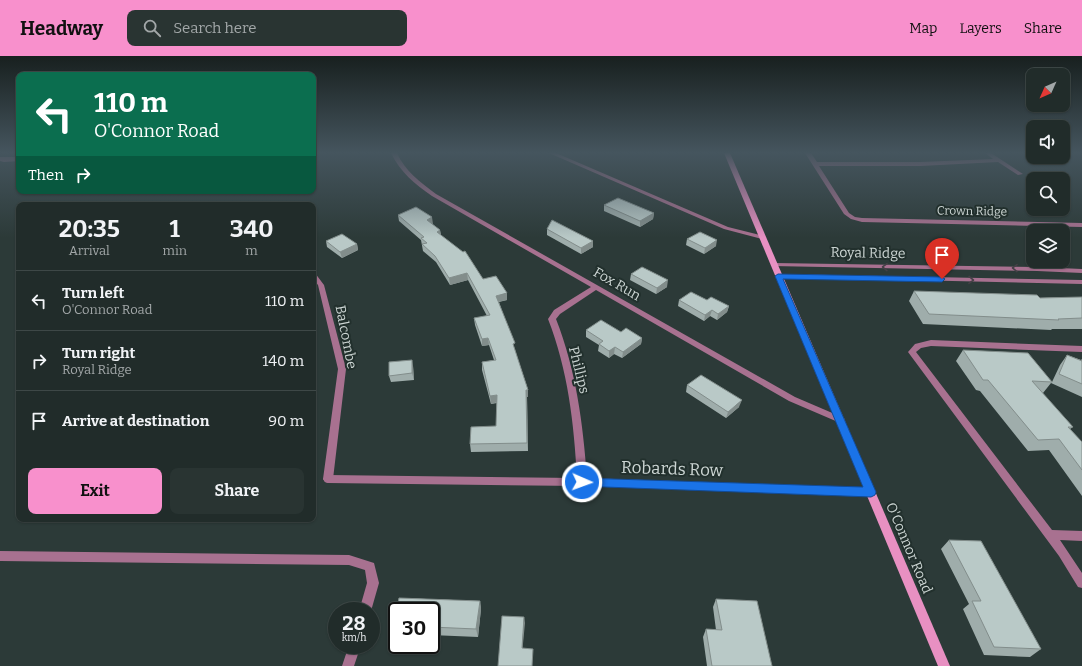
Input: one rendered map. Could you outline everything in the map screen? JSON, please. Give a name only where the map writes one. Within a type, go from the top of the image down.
[{"type":"main road","name":"O'Connor Road","points":[[739,181],[944,666]]},
{"type":"street","name":"Fox Run","points":[[415,181],[423,188],[792,399],[841,420]]},
{"type":"street","points":[[618,181],[726,228],[762,237]]},
{"type":"street","name":"Crown Ridge","points":[[826,181],[847,214],[853,218],[862,220],[1082,225]]},
{"type":"street","name":"Royal Ridge","points":[[774,265],[1082,271]]},
{"type":"street","name":"Royal Ridge","points":[[778,276],[1082,282]]},
{"type":"street","name":"Balcombe","points":[[316,278],[321,285],[342,369],[328,479]]},
{"type":"street","name":"Phillips","points":[[582,482],[579,433],[569,374],[552,319],[557,312],[596,287]]},
{"type":"street","points":[[1082,349],[931,343],[918,346],[912,352],[1050,535],[1082,583]]},
{"type":"street","name":"Robards Row","points":[[328,479],[582,482],[871,492]]},
{"type":"street","points":[[1050,535],[1082,536]]},
{"type":"street","points":[[0,556],[349,560],[370,567],[373,583],[368,602]]},
{"type":"street","points":[[348,666],[352,654]]},
{"type":"building","points":[[618,198],[654,213],[640,221],[604,205]]},
{"type":"building","points":[[416,207],[432,217],[427,220],[440,230],[437,232],[463,252],[465,251],[483,279],[496,276],[507,293],[496,296],[515,343],[513,344],[528,390],[526,390],[527,443],[470,444],[471,427],[496,426],[497,395],[490,396],[482,362],[496,360],[488,338],[482,339],[474,318],[490,315],[467,273],[449,278],[435,256],[422,244],[427,243],[421,238],[424,237],[398,215]]},
{"type":"building","points":[[552,220],[593,241],[581,248],[547,229]]},
{"type":"building","points":[[700,232],[717,240],[705,248],[687,239]]},
{"type":"building","points":[[342,234],[357,244],[340,252],[326,241]]},
{"type":"building","points":[[642,267],[668,280],[657,288],[631,274]]},
{"type":"building","points":[[914,291],[1037,295],[1040,298],[1082,297],[1082,318],[1058,319],[1059,320],[929,314]]},
{"type":"building","points":[[691,292],[707,300],[711,297],[729,306],[718,314],[712,310],[705,315],[679,300]]},
{"type":"building","points":[[601,320],[621,332],[626,328],[642,338],[623,352],[615,347],[609,351],[599,344],[603,341],[586,330]]},
{"type":"building","points":[[963,350],[1028,353],[1052,382],[1032,381],[1073,427],[1068,427],[1082,442],[1082,470],[1059,439],[1038,440],[988,380],[983,380]]},
{"type":"building","points":[[1067,355],[1082,361],[1082,384],[1059,374]]},
{"type":"building","points":[[412,360],[412,373],[389,376],[389,362]]},
{"type":"building","points":[[701,375],[742,400],[728,412],[687,385]]},
{"type":"building","points":[[949,540],[981,541],[1041,649],[994,647],[972,601],[981,601]]},
{"type":"building","points":[[399,598],[480,601],[476,629],[440,627],[440,602],[398,602]]},
{"type":"building","points":[[716,599],[757,601],[772,666],[712,666],[706,629],[722,630]]},
{"type":"building","points":[[502,616],[524,617],[522,648],[533,649],[532,666],[498,666]]},
{"type":"route","points":[[582,482],[871,492],[778,276],[942,279]]}]
